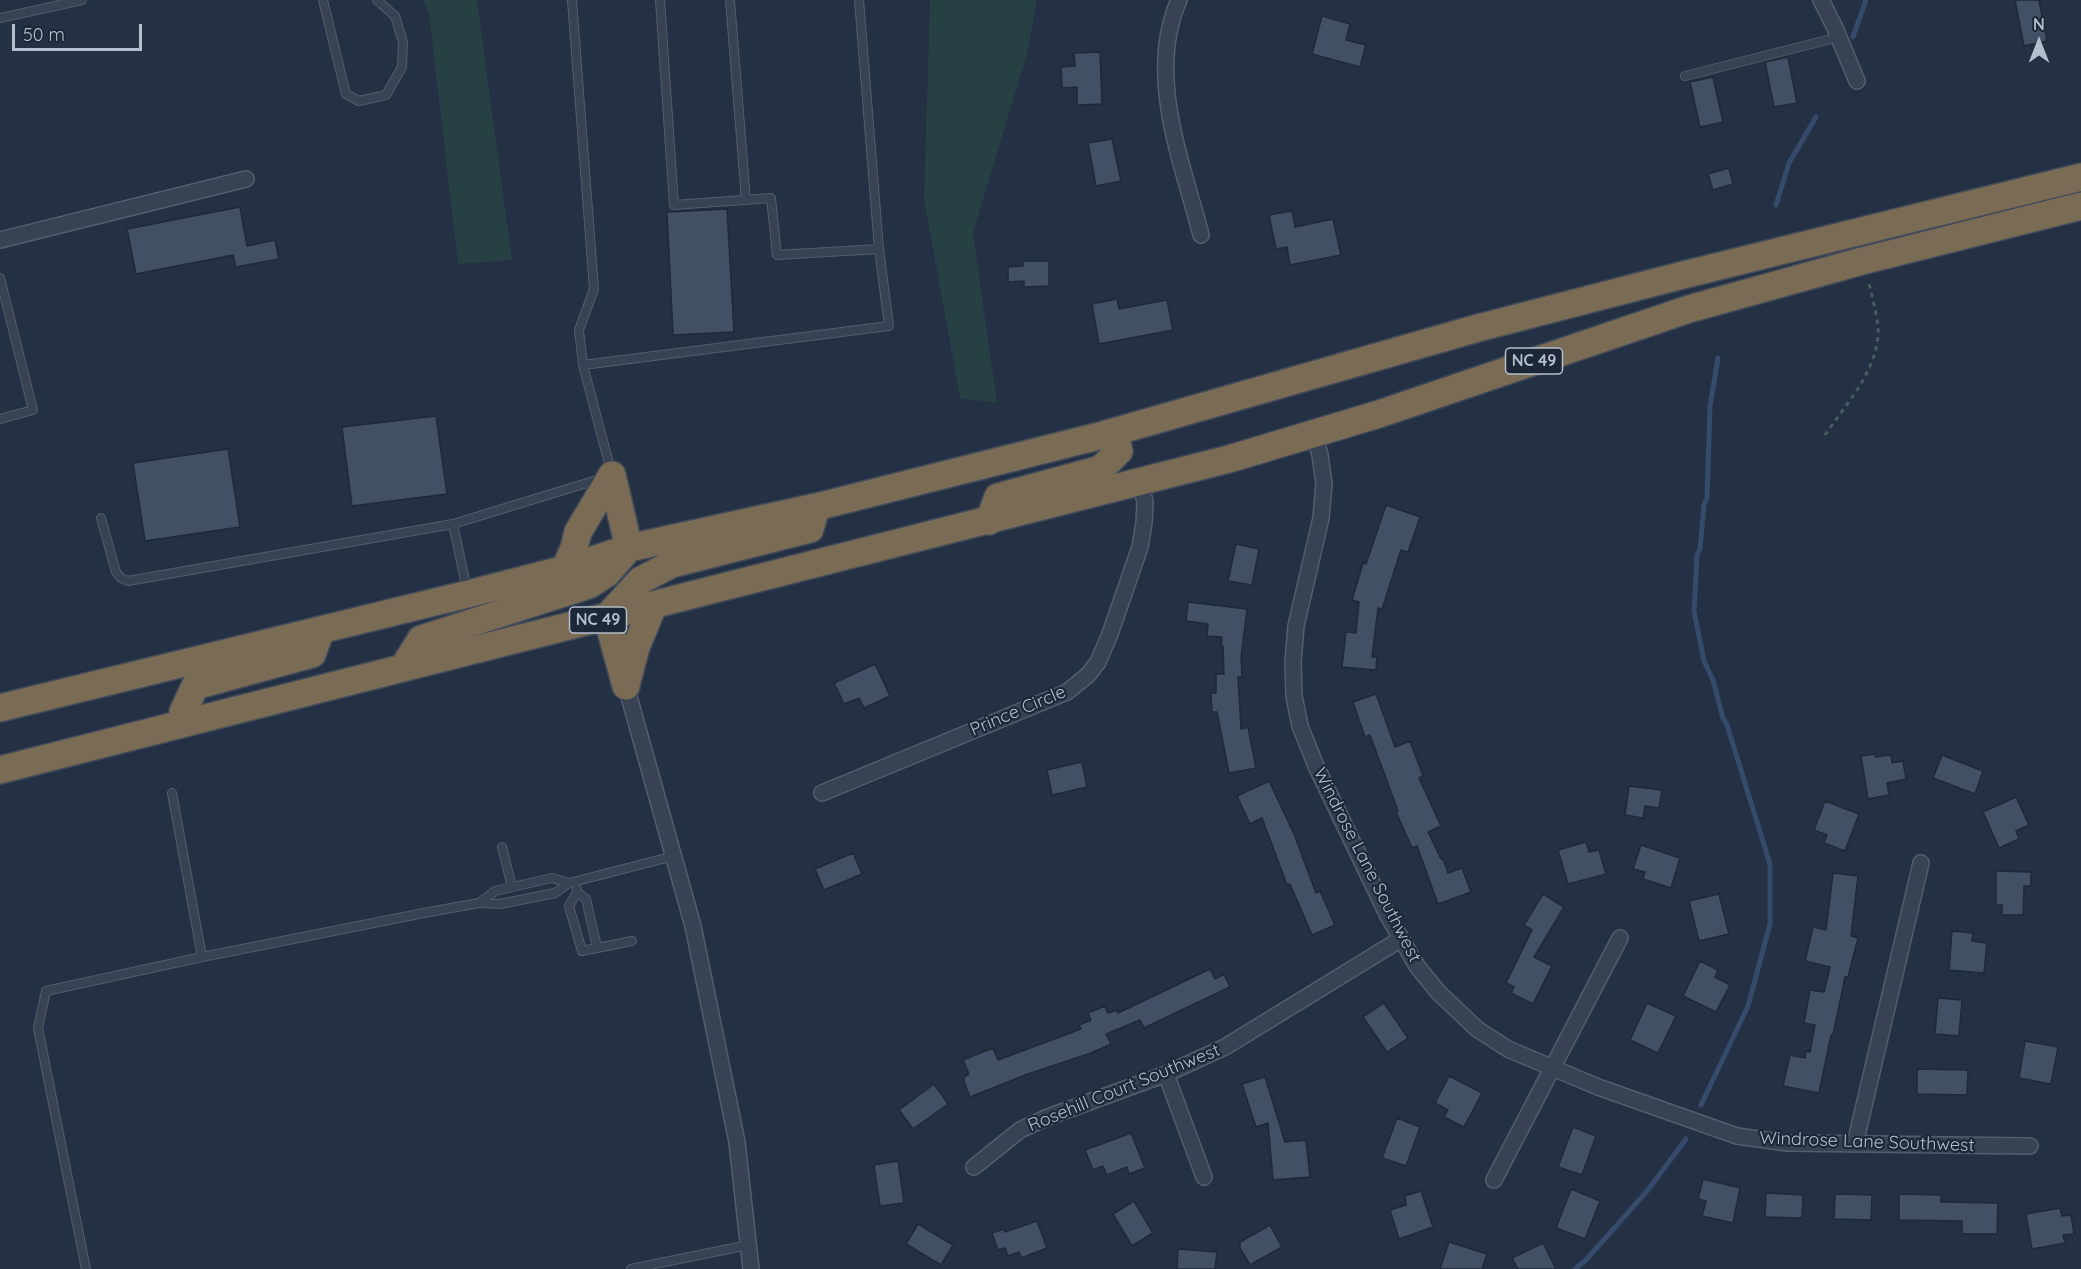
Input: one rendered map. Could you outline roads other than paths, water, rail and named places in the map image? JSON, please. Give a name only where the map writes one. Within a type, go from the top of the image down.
[{"type":"highway","name":"NC 49","points":[[0,708],[468,594],[565,569],[629,548],[816,507],[1114,432],[1478,328],[2081,177]]},
{"type":"highway","name":"NC 49","points":[[0,770],[1140,482],[1314,434],[1689,309],[1863,261],[2081,206]]},
{"type":"highway","points":[[989,521],[998,497],[1101,470],[1119,451],[1114,432]]},
{"type":"highway","points":[[403,668],[421,639],[589,585],[606,574],[629,548],[612,476]]},
{"type":"highway","points":[[565,569],[578,532],[612,476]]},
{"type":"highway","points":[[626,686],[607,617],[641,580],[672,564],[810,529],[816,507]]},
{"type":"highway","points":[[626,686],[636,647],[653,606]]},
{"type":"highway","points":[[186,722],[183,712],[195,686],[312,654],[321,630]]},
{"type":"street","points":[[1179,0],[1168,37],[1165,69],[1167,91],[1169,112],[1201,235]]},
{"type":"street","points":[[1821,0],[1857,81]]},
{"type":"street","points":[[0,240],[246,179]]},
{"type":"street","name":"Windrose Lane Southwest","points":[[1314,434],[1324,484],[1322,507],[1296,626],[1293,662],[1294,696],[1300,726],[1316,766],[1401,939],[1417,966],[1438,992],[1477,1029],[1508,1049],[1598,1087],[1737,1136],[1788,1143],[2030,1146]]},
{"type":"street","name":"Prince Circle","points":[[822,793],[1067,692],[1088,675],[1098,662],[1110,634],[1140,548],[1144,523],[1144,502],[1140,482]]},
{"type":"street","points":[[626,686],[693,926],[737,1142],[751,1269]]},
{"type":"street","points":[[1855,1144],[1922,863]]},
{"type":"street","points":[[1494,1180],[1620,938]]},
{"type":"street","name":"Rosehill Court Southwest","points":[[974,1167],[1020,1130],[1048,1117],[1166,1074],[1225,1047],[1401,939]]},
{"type":"street","points":[[1166,1074],[1204,1177]]},
{"type":"lane","points":[[0,18],[82,0]]},
{"type":"lane","points":[[323,0],[346,94],[359,100],[386,94],[402,68],[403,42],[395,16],[377,0]]},
{"type":"lane","points":[[100,518],[116,572],[128,581],[453,524],[612,476],[583,366],[579,330],[594,290],[572,0]]},
{"type":"lane","points":[[660,0],[674,205],[771,198],[777,255],[879,249]]},
{"type":"lane","points":[[730,0],[746,200]]},
{"type":"lane","points":[[583,366],[889,326],[879,249],[859,0]]},
{"type":"lane","points":[[1685,76],[1839,37]]},
{"type":"lane","points":[[0,278],[33,410],[0,419]]},
{"type":"lane","points":[[453,524],[468,594]]},
{"type":"lane","points":[[172,793],[202,957]]},
{"type":"lane","points":[[502,847],[512,887]]},
{"type":"lane","points":[[86,1269],[38,1028],[46,991],[202,957],[479,903],[500,904],[555,893],[572,882],[674,856]]},
{"type":"lane","points":[[479,903],[495,891],[512,887],[552,878],[572,882],[586,899],[597,947]]},
{"type":"lane","points":[[578,892],[569,906],[582,951],[632,941]]},
{"type":"lane","points":[[631,1269],[748,1245]]},
{"type":"waterway","points":[[1853,37],[1866,0]]},
{"type":"waterway","points":[[1776,205],[1789,163],[1816,117]]},
{"type":"waterway","points":[[1701,1105],[1748,1006],[1770,924],[1770,864],[1713,680],[1704,661],[1694,611],[1697,555],[1700,549],[1704,505],[1707,498],[1710,406],[1718,358]]},
{"type":"waterway","points":[[1575,1269],[1585,1261],[1648,1190],[1686,1139]]}]
